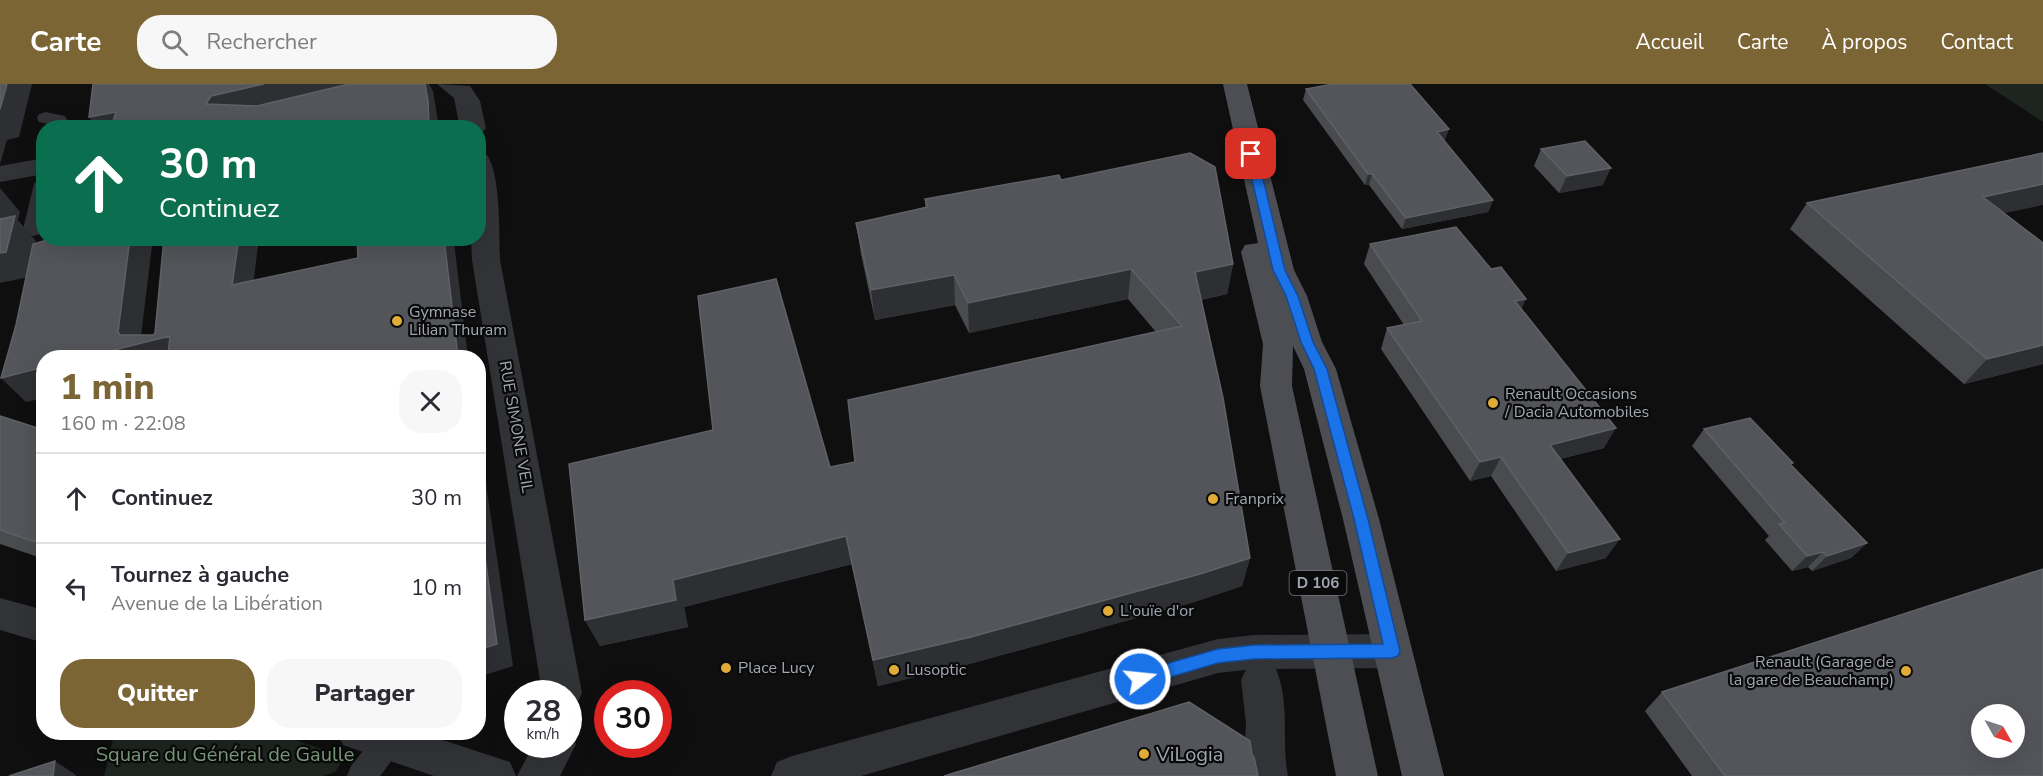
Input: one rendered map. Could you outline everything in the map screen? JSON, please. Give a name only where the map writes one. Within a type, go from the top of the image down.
[{"type":"main road","name":"D 106","points":[[1217,84],[1278,344],[1276,386],[1357,776]]},
{"type":"main road","points":[[1235,84],[1279,270],[1292,296],[1307,342],[1320,369],[1361,519],[1423,776]]},
{"type":"street","points":[[455,85],[463,90],[469,102],[472,120]]},
{"type":"street","points":[[0,174],[36,167]]},
{"type":"street","name":"RUE SIMONE VEIL","points":[[485,246],[560,680]]},
{"type":"street","points":[[0,614],[36,625]]},
{"type":"street","points":[[792,776],[858,767],[1218,656],[1254,652],[1392,651]]},
{"type":"street","points":[[1261,680],[1266,723],[1264,759],[1267,776]]},
{"type":"street","points":[[382,740],[495,776]]},
{"type":"street","points":[[538,776],[548,758]]},
{"type":"lane","points":[[33,229],[36,217]]},
{"type":"lane","points":[[362,776],[372,740]]},
{"type":"green space","points":[[1985,84],[2043,84],[2043,122]]},
{"type":"green space","name":"Square du Général de Gaulle","points":[[113,740],[295,740],[345,757],[335,772],[323,776],[104,776]]},
{"type":"building","points":[[0,84],[7,84],[0,109]]},
{"type":"building","points":[[93,84],[264,84],[211,96],[206,104],[257,106],[349,84],[425,84],[429,120],[114,120],[116,112],[89,117]]},
{"type":"building","points":[[1333,84],[1410,84],[1449,129],[1437,132],[1493,200],[1406,218],[1372,174],[1368,174],[1306,89]]},
{"type":"building","points":[[1585,141],[1611,168],[1567,176],[1541,149]]},
{"type":"building","points":[[1190,153],[1215,167],[1233,264],[1195,272],[1223,398],[1250,558],[971,637],[873,660],[846,536],[673,580],[676,600],[585,620],[569,464],[713,430],[698,296],[776,279],[830,467],[855,462],[848,400],[1182,326],[1131,269],[968,303],[954,275],[871,290],[856,223],[928,207],[925,199],[1059,175],[1061,180]]},
{"type":"building","points":[[2043,153],[2043,184],[1983,197],[2043,243],[2043,345],[1987,359],[1807,203]]},
{"type":"building","points":[[15,216],[6,252],[0,253],[0,219]]},
{"type":"building","points":[[1456,227],[1491,269],[1501,267],[1526,299],[1515,301],[1616,428],[1550,445],[1620,539],[1568,553],[1501,457],[1480,462],[1387,328],[1422,321],[1370,244]]},
{"type":"building","points":[[36,243],[36,246],[129,246],[118,332],[120,335],[153,335],[155,333],[163,246],[238,246],[232,285],[358,258],[357,246],[445,246],[457,350],[169,350],[170,336],[114,350],[36,350],[36,369],[1,378],[16,325],[33,244]]},
{"type":"building","points":[[0,416],[36,427],[36,542],[0,530]]},
{"type":"building","points":[[1750,418],[1793,463],[1790,464],[1867,543],[1827,556],[1823,552],[1807,556],[1779,524],[1785,523],[1704,429]]},
{"type":"building","points":[[486,564],[497,644],[486,647]]},
{"type":"building","name":"Renault (Garage de la gare de Beauchamp)","points":[[2043,569],[2043,776],[1725,776],[1662,692]]},
{"type":"building","points":[[1189,702],[1250,741],[1258,776],[944,776]]},
{"type":"building","points":[[55,761],[53,776],[9,776]]},
{"type":"place","name":"Gymnase Lilian Thuram","points":[[397,321]]},
{"type":"place","name":"Renault Occasions / Dacia Automobiles","points":[[1493,403]]},
{"type":"place","name":"Franprix","points":[[1213,499]]},
{"type":"place","name":"L'ouïe d'or","points":[[1108,611]]},
{"type":"place","name":"Place Lucy","points":[[726,668]]},
{"type":"place","name":"Lusoptic","points":[[894,670]]},
{"type":"place","name":"Renault (Garage de la gare de Beauchamp)","points":[[1906,671]]},
{"type":"place","name":"ViLogia","points":[[1144,754]]},
{"type":"route","points":[[1140,679],[1218,656],[1254,652],[1392,651],[1361,519],[1320,369],[1307,342],[1292,296],[1279,270],[1251,154]]}]
